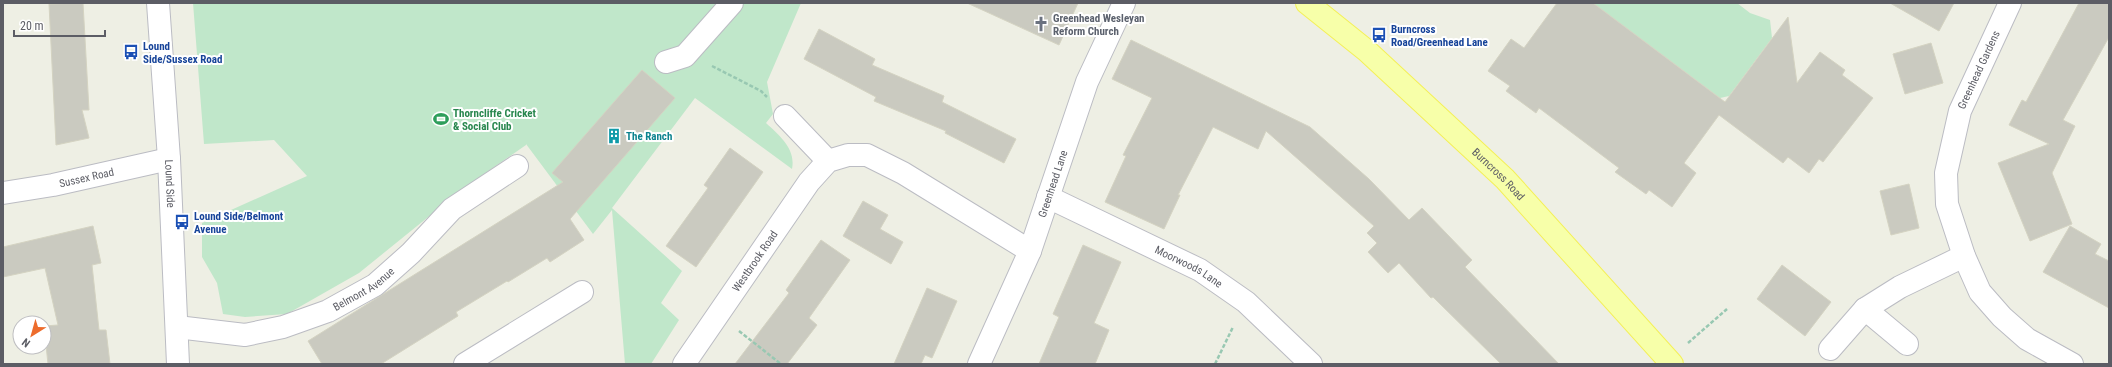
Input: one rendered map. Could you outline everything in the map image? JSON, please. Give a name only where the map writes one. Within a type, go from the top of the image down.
[{"type":"main road","name":"Burncross Road","points":[[1307,3],[1366,51],[1504,179],[1670,362]]},
{"type":"street","name":"Lound Side","points":[[158,3],[170,159],[178,364]]},
{"type":"street","points":[[676,59],[732,3]]},
{"type":"street","name":"Greenhead Lane","points":[[979,364],[1030,251],[1087,82],[1124,3]]},
{"type":"street","name":"Greenhead Gardens","points":[[2010,3],[1960,111],[1946,173],[1947,204],[1964,256],[1980,292],[2002,317],[2027,339],[2072,364]]},
{"type":"street","points":[[785,116],[828,161]]},
{"type":"street","name":"Westbrook Road","points":[[684,364],[809,182],[828,161],[848,154],[868,155],[903,172],[1030,251]]},
{"type":"street","name":"Sussex Road","points":[[3,193],[53,185],[170,159]]},
{"type":"street","name":"Belmont Avenue","points":[[177,327],[245,335],[283,327],[328,311],[375,285],[411,253],[452,209],[516,166]]},
{"type":"street","name":"Moorwoods Lane","points":[[1048,197],[1200,270],[1246,302],[1311,364]]},
{"type":"street","points":[[1830,349],[1865,309],[1900,287],[1964,256]]},
{"type":"street","points":[[464,364],[582,292]]},
{"type":"street","points":[[1865,309],[1907,344]]},
{"type":"path","points":[[676,59],[717,68],[760,91],[785,116]]},
{"type":"path","points":[[1215,364],[1246,302]]},
{"type":"path","points":[[1670,362],[1727,309]]},
{"type":"path","points":[[718,315],[781,364]]},
{"type":"green space","name":"Thorncliffe Cricket & Social Club","points":[[193,3],[801,3],[767,82],[773,114],[766,123],[786,143],[792,155],[792,169],[695,98],[612,208],[682,271],[661,303],[679,320],[651,364],[625,364],[612,210],[593,234],[526,144],[464,188],[359,273],[287,314],[245,317],[223,314],[217,283],[202,257],[202,223],[307,176],[274,140],[204,144]]},
{"type":"green space","points":[[1593,3],[1737,3],[1750,13],[1770,20],[1772,38],[1729,96],[1720,98]]},
{"type":"building","points":[[83,3],[89,110],[82,110],[89,138],[56,145],[49,4]]},
{"type":"building","name":"Greenhead Wesleyan Reform Church","points":[[967,3],[1078,3],[1059,45]]},
{"type":"building","points":[[1557,3],[1593,3],[1725,102],[1788,17],[1797,83],[1820,52],[1845,70],[1842,75],[1873,98],[1823,162],[1819,159],[1809,173],[1788,157],[1783,163],[1719,115],[1684,163],[1696,173],[1672,207],[1649,190],[1646,194],[1615,172],[1619,168],[1539,108],[1536,113],[1506,91],[1510,86],[1488,71],[1511,39],[1524,48]]},
{"type":"building","points":[[1890,3],[1954,3],[1939,31]]},
{"type":"building","points":[[2079,3],[2109,3],[2109,37],[2063,120],[2075,126],[2052,173],[2072,224],[2030,241],[1998,163],[2049,144],[2009,125],[2022,100],[2026,102]]},
{"type":"building","points":[[819,29],[875,59],[872,65],[944,96],[942,102],[1016,139],[1004,163],[945,133],[946,131],[874,101],[876,97],[804,59]]},
{"type":"building","points":[[1131,40],[1310,127],[1369,179],[1409,220],[1422,208],[1472,260],[1465,267],[1559,364],[1501,364],[1433,297],[1431,298],[1399,263],[1388,273],[1368,252],[1377,243],[1367,233],[1374,226],[1266,131],[1258,149],[1213,127],[1178,195],[1180,195],[1164,229],[1105,202],[1126,156],[1123,155],[1152,98],[1112,79]]},
{"type":"building","points":[[1931,43],[1943,83],[1905,94],[1893,54]]},
{"type":"building","points":[[642,70],[675,98],[570,219],[584,240],[550,262],[547,258],[456,312],[458,316],[381,364],[322,364],[308,341],[563,182],[552,173]]},
{"type":"building","points":[[730,148],[763,172],[696,267],[666,246],[708,188],[704,185]]},
{"type":"building","points":[[1909,184],[1919,228],[1891,235],[1880,191]]},
{"type":"building","points":[[863,201],[888,215],[880,229],[903,242],[891,264],[843,236]]},
{"type":"building","points":[[93,226],[101,263],[92,265],[99,330],[106,330],[110,364],[48,364],[47,355],[52,355],[52,325],[58,325],[45,268],[3,277],[3,247]]},
{"type":"building","points":[[2070,226],[2101,244],[2095,254],[2109,261],[2109,308],[2043,272]]},
{"type":"building","points":[[821,240],[850,260],[809,318],[817,325],[787,364],[735,364],[789,293],[786,290]]},
{"type":"building","points":[[1083,245],[1121,262],[1094,323],[1109,330],[1095,364],[1039,364],[1059,317],[1053,314]]},
{"type":"building","points":[[1782,265],[1831,302],[1805,336],[1757,299]]},
{"type":"building","points":[[927,288],[957,301],[932,358],[925,355],[921,364],[894,364]]},
{"type":"place","name":"Greenhead Wesleyan Reform Church","points":[[1041,24]]},
{"type":"place","name":"Burncross Road/Greenhead Lane","points":[[1379,35]]},
{"type":"place","name":"Lound Side/Sussex Road","points":[[131,52]]},
{"type":"place","name":"Thorncliffe Cricket & Social Club","points":[[441,119]]},
{"type":"place","name":"The Ranch","points":[[614,136]]},
{"type":"place","name":"Lound Side/Belmont Avenue","points":[[182,222]]}]
